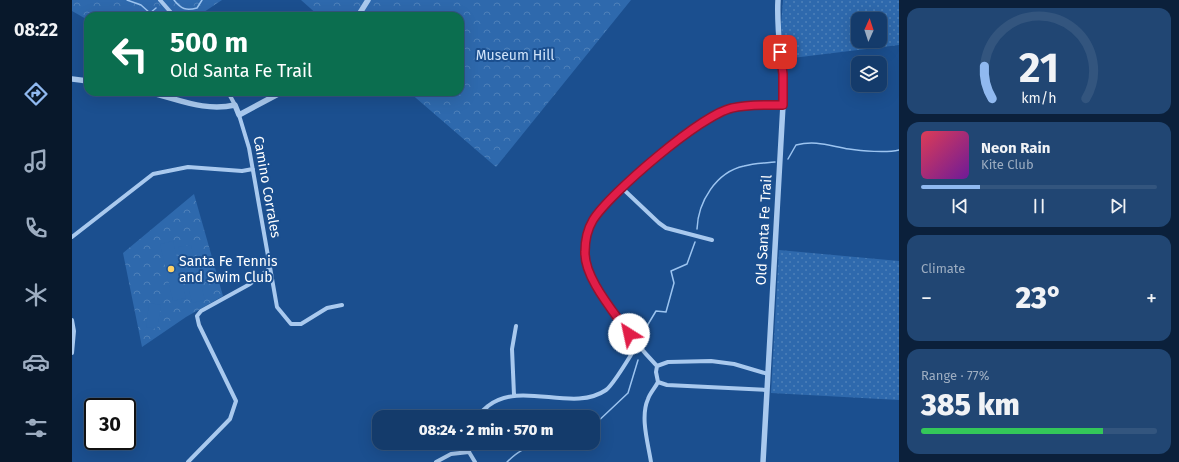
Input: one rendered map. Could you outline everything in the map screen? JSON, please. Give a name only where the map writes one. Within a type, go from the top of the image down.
[{"type":"street","points":[[160,0],[170,12]]},
{"type":"street","points":[[360,12],[368,0]]},
{"type":"street","name":"Old Santa Fe Trail","points":[[763,462],[783,105],[783,74],[777,28],[778,0]]},
{"type":"street","points":[[72,79],[84,80]]},
{"type":"street","points":[[163,96],[206,107],[219,108],[235,105]]},
{"type":"street","name":"Camino Corrales","points":[[230,96],[239,115],[249,148],[269,269],[277,307],[291,324],[300,324],[326,308],[342,305]]},
{"type":"street","points":[[239,115],[275,96]]},
{"type":"street","points":[[657,366],[637,345],[596,286],[587,265],[584,253],[587,232],[594,219],[622,188],[666,148],[715,116],[731,108],[755,105],[783,105]]},
{"type":"street","points":[[72,237],[153,174],[188,167],[242,171],[253,169]]},
{"type":"street","points":[[622,188],[666,228],[712,240]]},
{"type":"street","points":[[188,462],[230,419],[236,401],[198,326],[197,316],[201,311],[250,284],[269,269]]},
{"type":"street","points":[[72,320],[74,331],[72,353]]},
{"type":"street","points":[[514,396],[512,349],[516,326]]},
{"type":"street","points":[[483,410],[496,400],[514,396],[590,398],[607,390],[637,345]]},
{"type":"street","points":[[657,366],[668,362],[711,361],[734,364],[768,374]]},
{"type":"street","points":[[651,462],[645,416],[648,398],[658,382],[656,372],[657,366]]},
{"type":"street","points":[[658,382],[674,386],[767,390]]},
{"type":"street","points":[[436,462],[451,454],[469,452],[475,462]]},
{"type":"green space","points":[[72,0],[222,0],[204,12],[84,12],[84,18],[72,11]]},
{"type":"green space","name":"Museum Hill","points":[[301,0],[631,0],[496,167],[414,96],[464,96],[464,12],[314,12]]},
{"type":"green space","points":[[783,0],[899,0],[899,45],[887,46],[887,12],[851,12],[851,48],[874,48],[784,59],[781,25]]},
{"type":"green space","name":"Santa Fe Tennis and Swim Club","points":[[194,194],[223,296],[186,317],[142,347],[123,253]]},
{"type":"green space","points":[[173,241],[179,266],[166,269],[160,244]]},
{"type":"green space","points":[[191,245],[197,271],[185,274],[178,247]]},
{"type":"green space","points":[[209,250],[216,275],[203,278],[196,253]]},
{"type":"green space","points":[[779,250],[899,261],[899,400],[771,393]]},
{"type":"green space","points":[[179,272],[186,298],[173,301],[167,275]]},
{"type":"green space","points":[[198,274],[205,300],[192,303],[186,277]]},
{"type":"green space","points":[[149,303],[161,305],[157,329],[146,327]]},
{"type":"waterway","points":[[127,0],[141,5],[149,12]]},
{"type":"waterway","points":[[174,0],[181,7],[190,9],[197,8],[202,0]]},
{"type":"waterway","points":[[151,12],[156,8]]},
{"type":"waterway","points":[[788,159],[796,145],[810,143],[867,151],[899,150]]},
{"type":"waterway","points":[[697,229],[698,219],[705,199],[717,181],[734,169],[748,165],[775,162]]},
{"type":"waterway","points":[[644,342],[647,326],[656,311],[666,312],[674,283],[671,271],[687,264],[695,242]]},
{"type":"waterway","points":[[600,419],[628,393],[638,360]]},
{"type":"waterway","points":[[507,462],[523,450]]},
{"type":"place","name":"Santa Fe Tennis and Swim Club","points":[[171,269]]},
{"type":"route","points":[[629,334],[596,286],[587,265],[584,253],[587,232],[594,219],[622,188],[666,148],[715,116],[731,108],[755,105],[783,105],[783,74],[780,52]]}]
